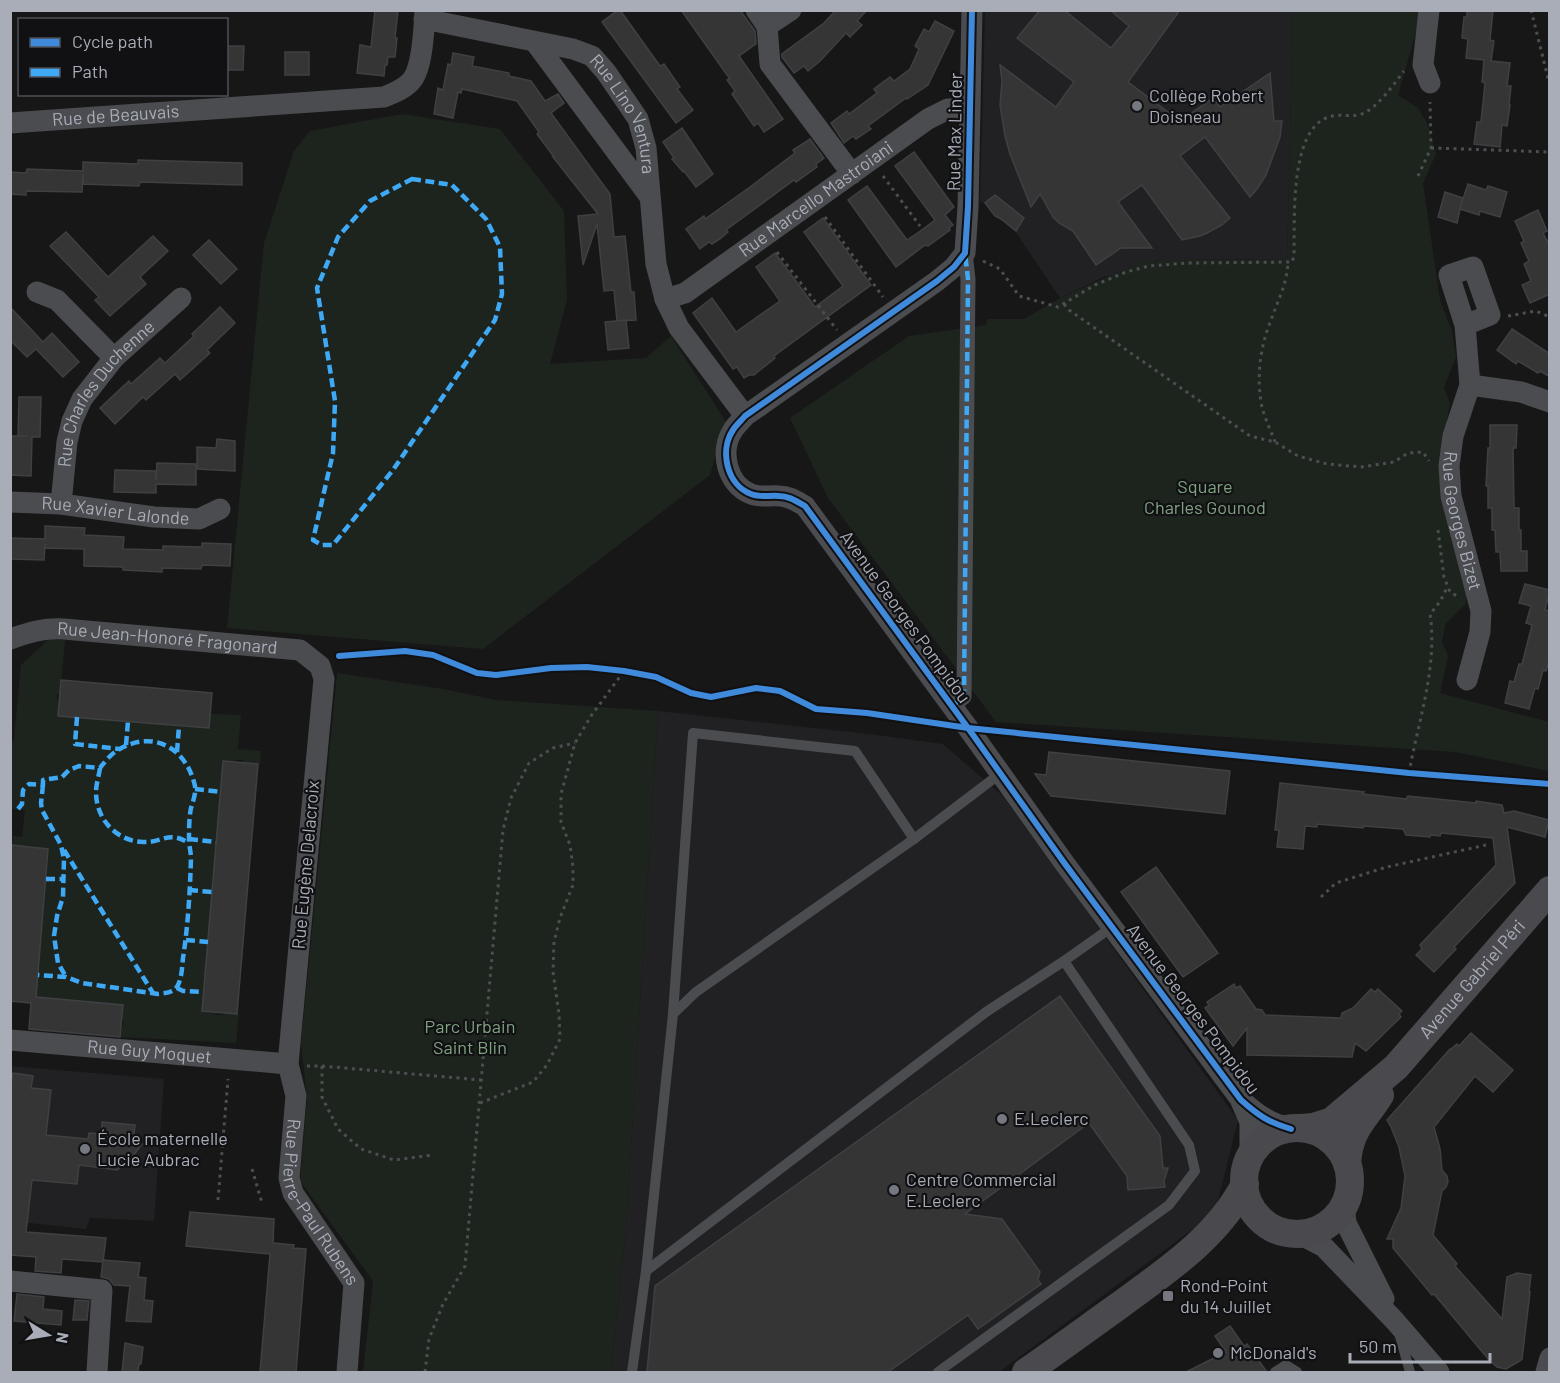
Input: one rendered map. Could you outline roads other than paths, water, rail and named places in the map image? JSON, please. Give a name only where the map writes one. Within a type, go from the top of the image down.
[{"type":"main road","name":"Avenue Gabriel Péri","points":[[1296,1129],[1313,1127],[1332,1120],[1396,1067],[1550,890]]},
{"type":"main road","name":"Avenue Gabriel Péri","points":[[1347,1163],[1351,1138],[1379,1098],[1396,1067]]},
{"type":"main road","points":[[1026,1372],[1194,1248],[1230,1211],[1246,1174],[1250,1158],[1258,1145],[1271,1135],[1285,1129],[1317,1132],[1331,1139],[1342,1151],[1351,1181],[1348,1197],[1341,1212],[1330,1223],[1317,1231],[1288,1232],[1261,1226],[1240,1228],[1168,1268]]},
{"type":"main road","points":[[1246,1174],[1249,1204],[1258,1217],[1270,1227],[1288,1232]]},
{"type":"street","points":[[791,10],[761,18],[770,64],[852,174]]},
{"type":"street","name":"Rue Max Linder","points":[[965,254],[969,207],[972,10]]},
{"type":"street","points":[[1426,74],[1430,10]]},
{"type":"street","name":"Rue Lino Ventura","points":[[425,15],[573,49],[592,56],[606,72],[638,119],[646,148],[656,264],[665,299],[679,328],[746,416]]},
{"type":"street","name":"Rue de Beauvais","points":[[10,123],[384,97],[400,91],[413,79],[420,58],[425,15]]},
{"type":"street","name":"Rue Lino Ventura","points":[[535,42],[650,197]]},
{"type":"street","name":"Rue Marcello Mastroiani","points":[[665,299],[685,293],[928,119],[948,109],[969,109]]},
{"type":"street","points":[[952,706],[964,697],[968,279],[965,254]]},
{"type":"street","name":"Avenue Georges Pompidou","points":[[965,254],[954,267],[746,416],[732,430],[726,446],[727,468],[736,483],[749,494],[764,497],[777,495],[790,497],[805,506],[1241,1100],[1269,1122],[1296,1129]]},
{"type":"street","name":"Rue Georges Bizet","points":[[1465,325],[1490,315],[1473,267],[1449,275],[1465,325],[1470,385],[1453,436],[1449,466],[1451,496],[1481,612],[1480,632],[1467,680]]},
{"type":"street","points":[[37,292],[57,300],[114,358]]},
{"type":"street","name":"Rue Charles Duchenne","points":[[61,504],[67,442],[72,421],[82,399],[114,358],[181,298]]},
{"type":"street","points":[[1470,385],[1521,392],[1550,402]]},
{"type":"street","name":"Rue Xavier Lalonde","points":[[10,502],[61,504],[154,517],[199,519],[219,509]]},
{"type":"street","name":"Rue Jean-Honoré Fragonard","points":[[10,639],[35,630],[64,629],[300,650],[320,666]]},
{"type":"street","name":"Rue Eugène Delacroix","points":[[288,1064],[324,679],[320,666]]},
{"type":"street","name":"Rue Guy Moquet","points":[[10,1040],[288,1064]]},
{"type":"street","name":"Rue Pierre-Paul Rubens","points":[[288,1064],[296,1096],[289,1178],[293,1193],[354,1283],[347,1372]]},
{"type":"street","name":"Avenue Georges Pompidou","points":[[1241,1100],[1250,1122],[1250,1149],[1246,1174]]},
{"type":"street","points":[[1344,1206],[1344,1215],[1351,1234],[1395,1321]]},
{"type":"street","points":[[1288,1232],[1324,1247],[1395,1321],[1439,1372]]},
{"type":"street","points":[[10,1281],[102,1290],[97,1372]]},
{"type":"street","points":[[1547,1372],[1550,1358]]},
{"type":"lane","points":[[632,1372],[646,1271],[673,1014],[693,733],[855,751],[914,839]]},
{"type":"lane","points":[[673,1014],[696,992],[914,839],[1001,773]]},
{"type":"lane","points":[[646,1271],[986,1012],[1112,927]]},
{"type":"lane","points":[[938,1372],[1169,1204],[1195,1171],[1189,1145],[1064,961]]},
{"type":"lane","points":[[1395,1321],[1410,1372]]},
{"type":"lane","points":[[1275,1372],[1287,1365],[1297,1372]]},
{"type":"place","name":"Collège Robert Doisneau","points":[[1137,106]]},
{"type":"place","name":"E.Leclerc","points":[[1002,1119]]},
{"type":"place","name":"École maternelle Lucie Aubrac","points":[[85,1149]]},
{"type":"place","name":"Centre Commercial E.Leclerc","points":[[894,1190]]},
{"type":"place","name":"Rond-Point du 14 Juillet","points":[[1168,1296]]},
{"type":"place","name":"McDonald's","points":[[1218,1353]]},
{"type":"park label","name":"Square Charles Gounod","points":[[1205,497]]},
{"type":"park label","name":"Parc Urbain Saint Blin","points":[[470,1037]]}]
